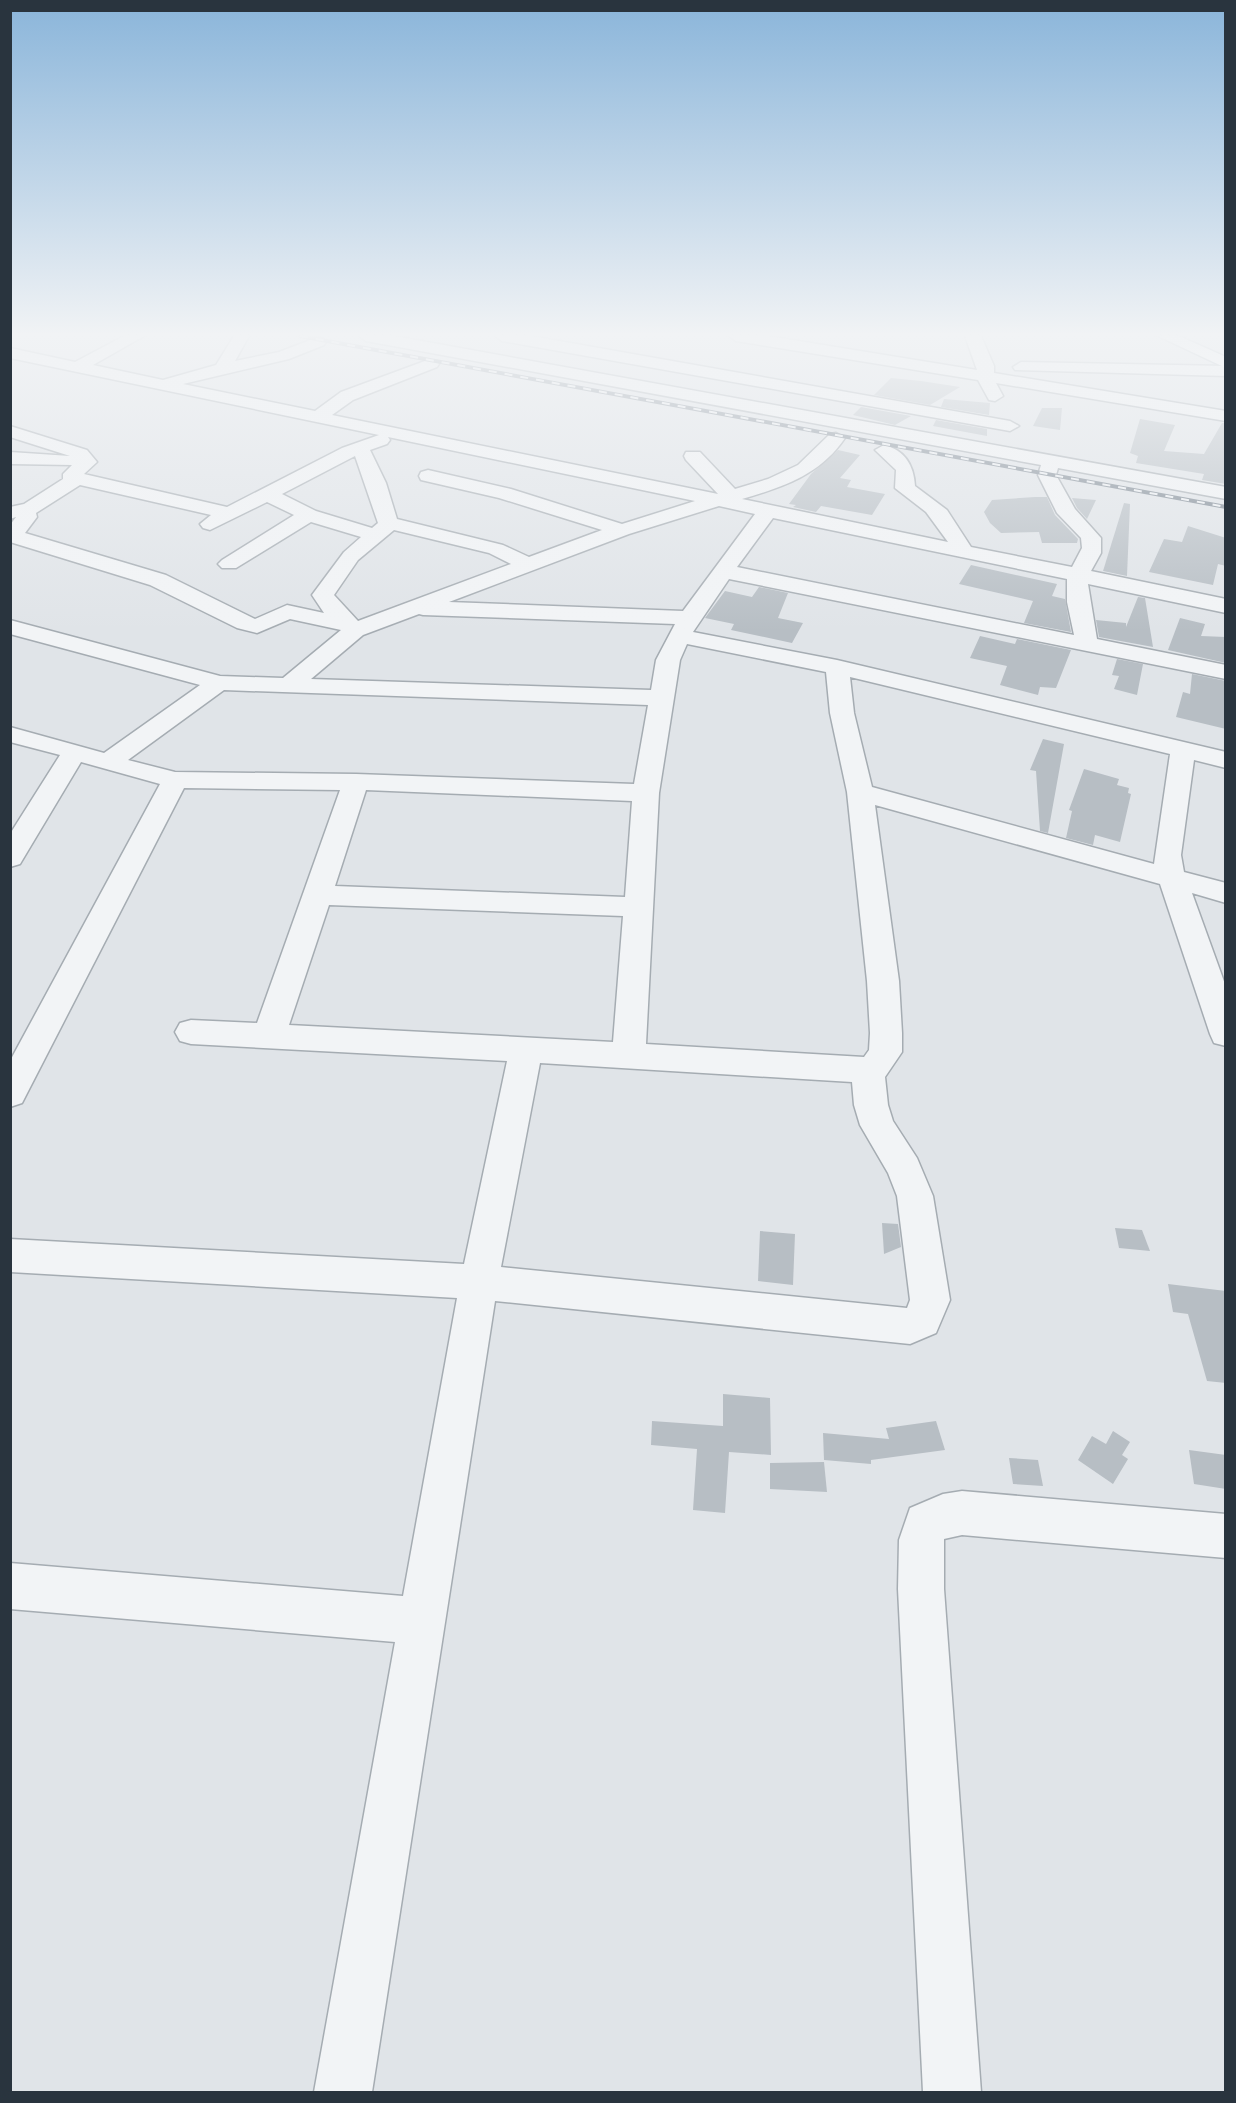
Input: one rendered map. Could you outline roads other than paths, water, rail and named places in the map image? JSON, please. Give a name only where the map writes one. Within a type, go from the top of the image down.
[{"type":"street","points":[[20,434],[81,454],[87,462]]},
{"type":"street","points":[[210,524],[360,447],[396,434]]},
{"type":"street","points":[[397,434],[723,497],[768,510],[1226,606]]},
{"type":"street","points":[[902,434],[1226,493]]},
{"type":"street","points":[[1016,434],[1026,447],[1026,451],[1021,456]]},
{"type":"street","points":[[289,685],[351,627],[416,607],[622,530],[723,497],[775,483],[805,469],[836,438]]},
{"type":"street","points":[[301,614],[323,595],[351,556],[382,529],[385,518],[376,483],[360,447]]},
{"type":"street","points":[[884,450],[905,468],[905,488],[936,507],[953,530],[963,551]]},
{"type":"street","points":[[693,456],[723,497]]},
{"type":"street","points":[[10,458],[87,462]]},
{"type":"street","points":[[1051,461],[1047,475],[1049,481],[1074,521],[1092,539],[1093,546],[1087,562],[1078,576],[1081,613],[1088,645]]},
{"type":"street","points":[[18,512],[73,481],[72,474],[87,462]]},
{"type":"street","points":[[428,476],[504,493],[622,530]]},
{"type":"street","points":[[72,477],[230,514]]},
{"type":"street","points":[[270,495],[309,515],[496,549],[528,565]]},
{"type":"street","points":[[629,1055],[646,793],[668,660],[684,627],[768,510]]},
{"type":"street","points":[[18,512],[27,517],[15,533],[22,539],[158,580],[245,623],[257,626],[282,612],[301,614],[351,627]]},
{"type":"street","points":[[229,564],[309,515]]},
{"type":"street","points":[[723,571],[1226,672]]},
{"type":"street","points":[[323,595],[351,627]]},
{"type":"street","points":[[416,607],[684,627],[837,667],[1226,760]]},
{"type":"street","points":[[10,627],[219,683],[660,698]]},
{"type":"street","points":[[191,1032],[868,1070],[882,1060],[886,1033],[883,981],[860,792],[842,713],[837,667]]},
{"type":"street","points":[[842,713],[892,680]]},
{"type":"street","points":[[107,763],[219,683]]},
{"type":"street","points":[[10,734],[75,751],[107,763],[176,780],[356,782],[646,793]]},
{"type":"street","points":[[1183,750],[1167,855],[1168,867],[1226,1034]]},
{"type":"street","points":[[10,858],[75,751]]},
{"type":"street","points":[[10,1094],[176,780]]},
{"type":"street","points":[[269,1036],[356,782]]},
{"type":"street","points":[[860,792],[1226,893]]},
{"type":"street","points":[[316,896],[639,907]]},
{"type":"street","points":[[343,2092],[479,1282],[526,1050]]},
{"type":"street","points":[[10,1255],[479,1282],[910,1326],[922,1320],[930,1300],[915,1196],[903,1168],[877,1125],[871,1105],[868,1070]]},
{"type":"street","points":[[952,2092],[921,1589],[921,1540],[926,1524],[943,1516],[962,1513],[1226,1536]]},
{"type":"street","points":[[10,1586],[422,1621]]},
{"type":"railway","points":[[831,434],[1226,507]]}]
